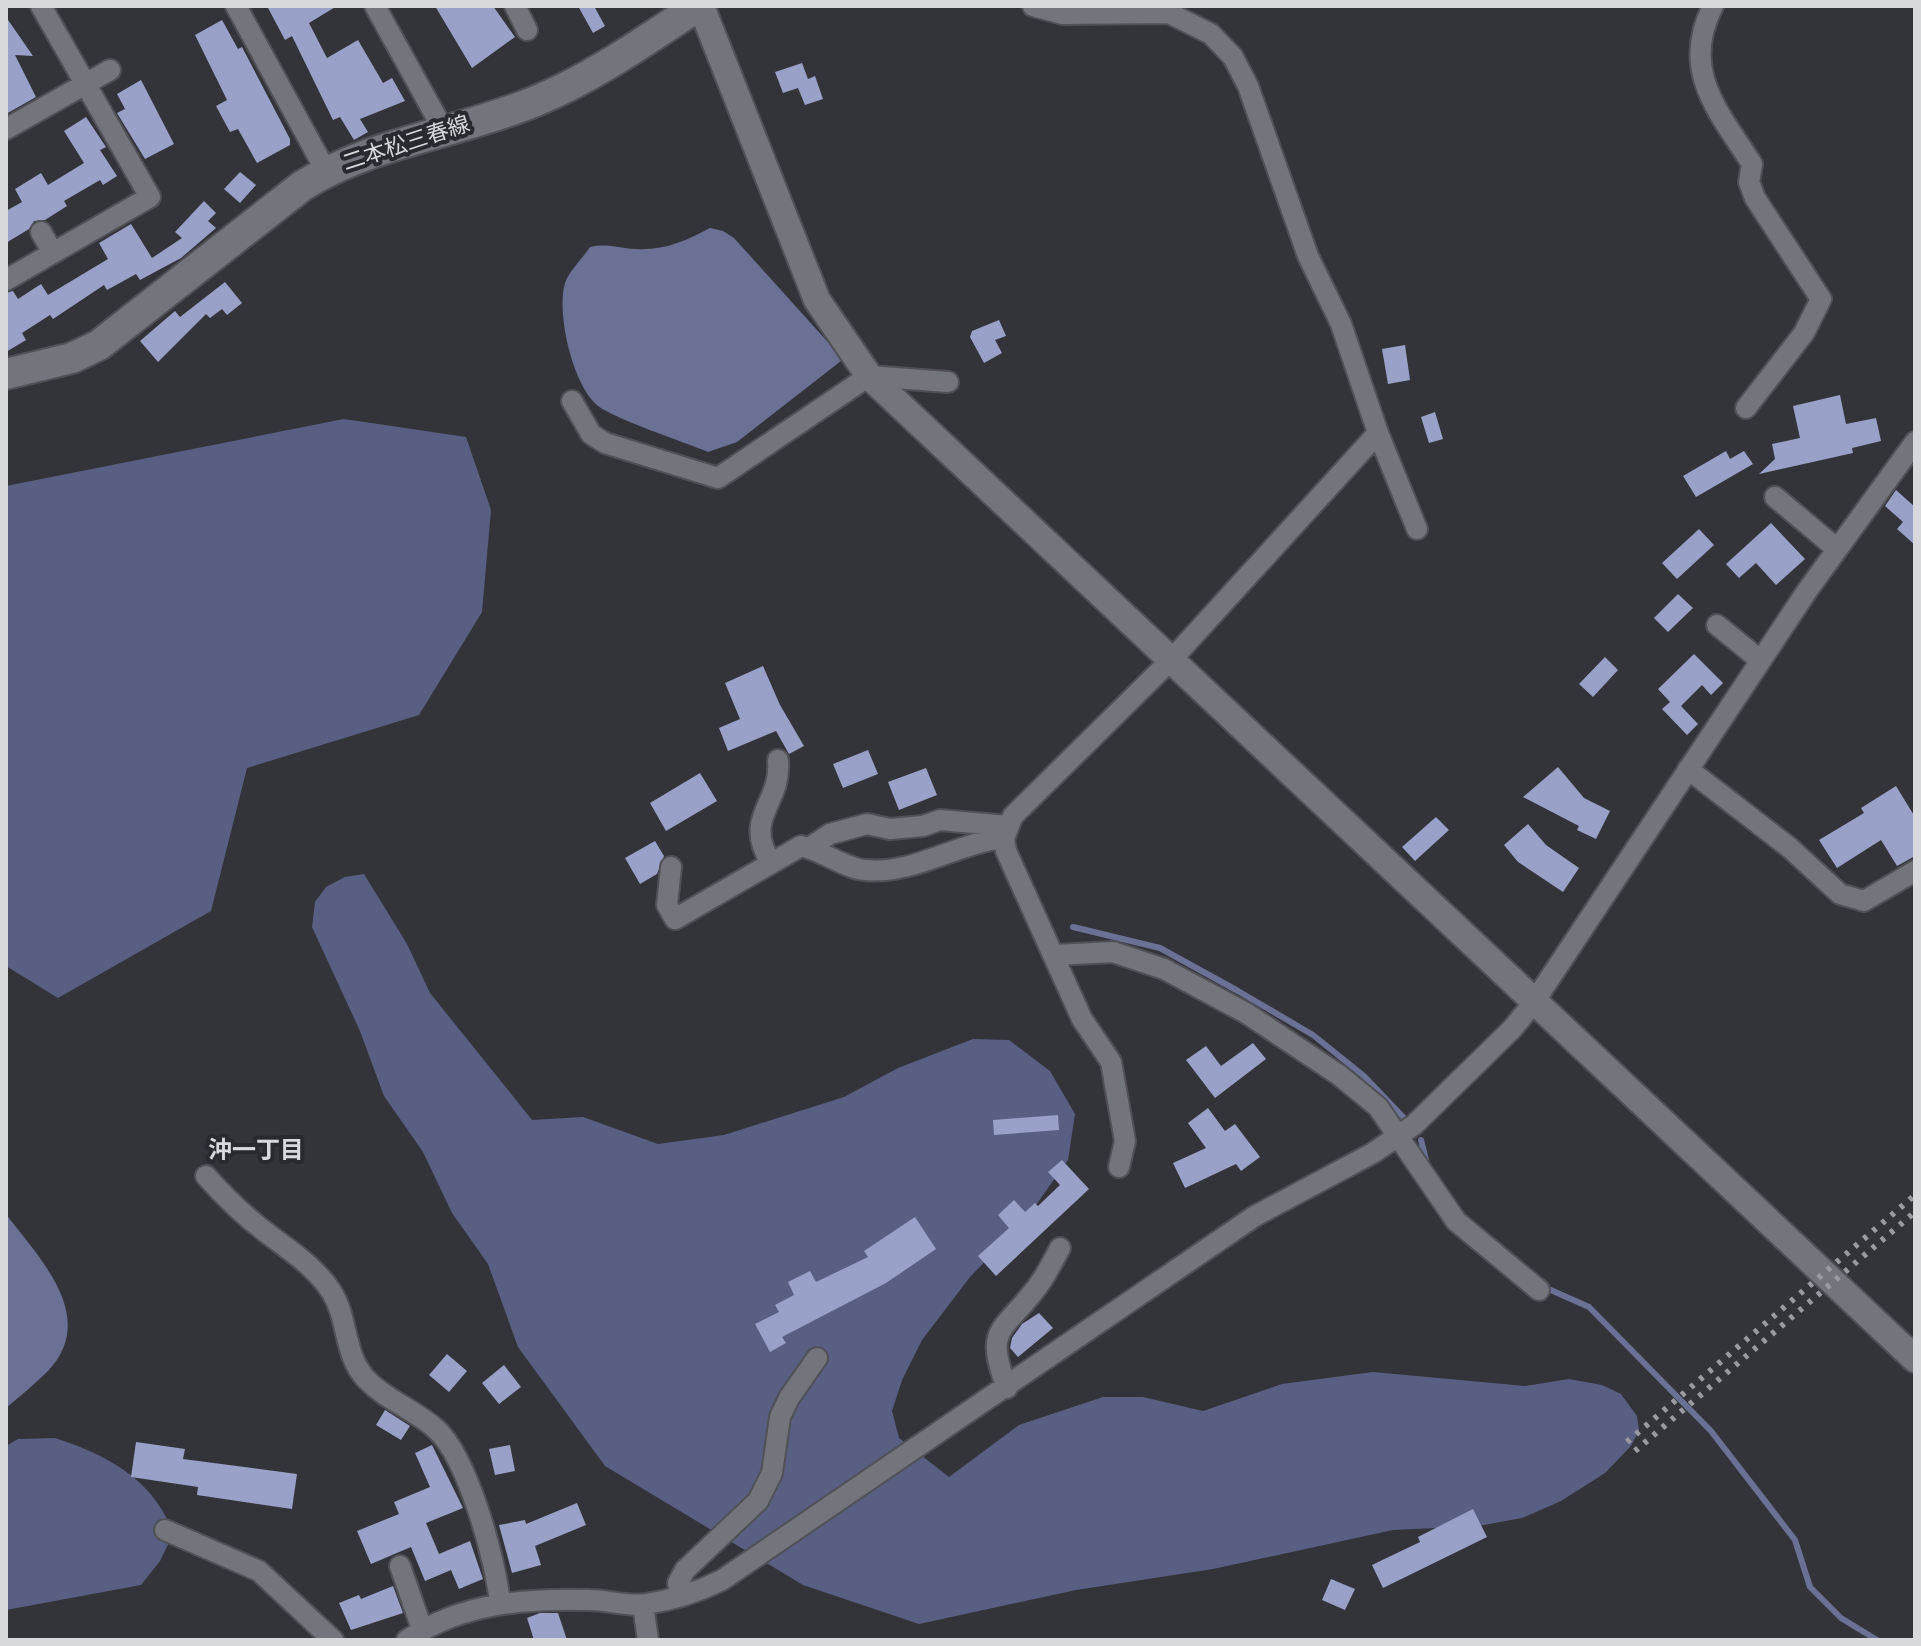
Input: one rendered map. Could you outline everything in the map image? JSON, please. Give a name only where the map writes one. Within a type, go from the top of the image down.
[{"type":"main road","name":"二本松三春線","points":[[6,374],[72,358],[99,345],[326,171],[535,101],[595,72],[700,6]]},
{"type":"street","points":[[6,280],[150,197],[83,85],[41,6]]},
{"type":"street","points":[[236,6],[326,171]]},
{"type":"street","points":[[375,6],[444,131]]},
{"type":"street","points":[[515,6],[527,30]]},
{"type":"street","points":[[700,6],[817,300],[869,376],[1173,658],[1915,1359]]},
{"type":"street","points":[[1033,6],[1063,14],[1169,13],[1211,34],[1224,46],[1243,72],[1308,256],[1341,324],[1378,433],[1417,529]]},
{"type":"street","points":[[1713,6],[1699,39],[1701,74],[1708,95],[1752,164],[1749,182],[1755,198],[1821,299],[1804,333],[1746,408]]},
{"type":"street","points":[[6,129],[110,70]]},
{"type":"street","points":[[41,232],[53,253]]},
{"type":"street","points":[[572,401],[591,434],[605,443],[718,478],[869,376],[948,382]]},
{"type":"street","points":[[1119,1167],[1125,1141],[1111,1062],[1082,1019],[1006,851],[1006,832],[1013,816],[1173,658],[1378,433]]},
{"type":"street","points":[[400,1566],[414,1635],[476,1608],[592,1600],[643,1605],[680,1596],[722,1580],[1255,1216],[1373,1153],[1396,1136],[1431,1110],[1534,1002],[1760,660],[1915,442]]},
{"type":"street","points":[[1775,497],[1837,549]]},
{"type":"street","points":[[1717,625],[1760,660]]},
{"type":"street","points":[[771,863],[759,844],[759,830],[777,781],[778,760]]},
{"type":"street","points":[[1688,769],[1790,848],[1840,894],[1864,901],[1915,871]]},
{"type":"street","points":[[809,848],[830,834],[867,824],[890,829],[923,826],[940,820],[1006,832]]},
{"type":"street","points":[[671,867],[667,905],[675,919],[801,846],[862,870],[885,870],[1006,832]]},
{"type":"street","points":[[1055,955],[1113,952],[1164,969],[1246,1013],[1339,1075],[1378,1107],[1456,1221],[1539,1290]]},
{"type":"street","points":[[206,1176],[236,1209],[312,1267],[331,1291],[342,1311],[350,1358],[367,1380],[436,1429],[455,1458],[473,1497],[497,1575],[500,1604]]},
{"type":"street","points":[[1007,1388],[1000,1370],[996,1340],[999,1329],[1033,1293],[1060,1248]]},
{"type":"street","points":[[680,1596],[678,1583],[685,1570],[758,1501],[772,1473],[780,1417],[789,1398],[817,1358]]},
{"type":"street","points":[[165,1530],[259,1571],[333,1640]]},
{"type":"street","points":[[643,1605],[648,1640]]},
{"type":"shaded area","points":[[710,228],[734,238],[835,350],[841,361],[737,442],[708,452],[634,424],[598,406],[581,383],[574,366],[565,330],[563,296],[567,278],[590,247],[665,247]]},
{"type":"shaded area","points":[[344,419],[466,437],[491,510],[482,612],[419,715],[247,768],[211,911],[58,998],[6,966],[6,486]]},
{"type":"shaded area","points":[[364,874],[407,944],[430,993],[532,1120],[583,1117],[658,1144],[724,1135],[844,1097],[898,1068],[973,1039],[1009,1040],[1050,1071],[1075,1114],[1068,1160],[1026,1219],[970,1277],[922,1340],[902,1380],[892,1411],[899,1438],[949,1477],[1019,1425],[1103,1397],[1143,1397],[1203,1411],[1282,1384],[1373,1372],[1525,1386],[1569,1379],[1602,1385],[1621,1394],[1637,1416],[1639,1430],[1631,1446],[1605,1473],[1561,1501],[1522,1518],[1478,1526],[1393,1530],[1213,1569],[1076,1590],[919,1624],[803,1585],[605,1466],[518,1347],[488,1264],[452,1213],[423,1152],[384,1096],[360,1031],[312,927],[315,902],[326,887],[345,877]]},
{"type":"shaded area","points":[[6,1214],[34,1250],[58,1289],[66,1309],[68,1330],[62,1351],[48,1371],[6,1408]]},
{"type":"shaded area","points":[[55,1438],[93,1452],[127,1472],[155,1499],[173,1534],[160,1561],[141,1585],[6,1610],[6,1446],[18,1439]]},
{"type":"building","points":[[267,6],[337,6],[309,23],[327,58],[358,40],[383,83],[392,78],[405,101],[360,119],[368,132],[354,140],[340,117],[333,120],[292,36],[285,40]]},
{"type":"building","points":[[435,6],[493,6],[515,37],[472,68]]},
{"type":"building","points":[[578,6],[594,6],[605,26],[593,33]]},
{"type":"building","points":[[6,17],[33,56],[15,55],[36,97],[6,114]]},
{"type":"building","points":[[222,20],[238,49],[242,47],[290,139],[290,145],[257,163],[238,129],[230,132],[216,106],[227,100],[195,35]]},
{"type":"building","points":[[802,63],[808,79],[815,76],[823,99],[805,105],[798,88],[783,93],[775,72]]},
{"type":"building","points":[[141,80],[174,144],[145,159],[117,113],[125,109],[117,94]]},
{"type":"building","points":[[86,117],[106,147],[100,150],[117,176],[103,185],[100,180],[64,201],[67,206],[45,220],[34,221],[29,229],[6,243],[6,211],[22,202],[15,189],[41,173],[48,185],[84,163],[64,131]]},
{"type":"building","points":[[240,172],[256,185],[240,203],[224,189]]},
{"type":"building","points":[[204,201],[216,213],[208,221],[216,228],[181,258],[140,280],[136,274],[107,290],[104,285],[53,319],[50,315],[22,333],[26,340],[6,352],[6,293],[13,291],[18,299],[41,284],[48,295],[108,259],[99,243],[131,224],[152,258],[182,238],[175,232]]},
{"type":"building","points":[[225,282],[242,303],[227,315],[222,309],[210,318],[206,314],[158,362],[140,341],[175,311],[180,317]]},
{"type":"building","points":[[999,320],[1006,336],[995,340],[1002,353],[984,363],[970,337],[972,331]]},
{"type":"building","points":[[1405,345],[1410,380],[1388,384],[1382,349]]},
{"type":"building","points":[[1840,395],[1846,424],[1876,418],[1881,441],[1852,448],[1853,453],[1759,474],[1775,459],[1772,444],[1800,438],[1793,406]]},
{"type":"building","points":[[1435,412],[1443,439],[1429,443],[1421,417]]},
{"type":"building","points":[[1726,451],[1730,459],[1744,451],[1753,464],[1696,497],[1683,476]]},
{"type":"building","points":[[1896,490],[1915,507],[1915,545],[1897,529],[1903,522],[1885,506]]},
{"type":"building","points":[[1771,523],[1805,559],[1776,585],[1756,563],[1739,578],[1726,564]]},
{"type":"building","points":[[1699,529],[1714,545],[1677,579],[1662,563]]},
{"type":"building","points":[[1678,594],[1693,608],[1668,632],[1654,618]]},
{"type":"building","points":[[1694,654],[1723,683],[1711,695],[1702,685],[1681,706],[1698,724],[1687,735],[1662,709],[1670,702],[1658,689]]},
{"type":"building","points":[[1605,657],[1618,670],[1593,697],[1579,684]]},
{"type":"building","points":[[763,666],[780,705],[804,746],[789,754],[776,731],[728,751],[719,728],[740,719],[725,683]]},
{"type":"building","points":[[868,750],[878,774],[843,788],[833,764]]},
{"type":"building","points":[[1558,767],[1584,798],[1610,811],[1596,839],[1577,830],[1579,826],[1523,797]]},
{"type":"building","points":[[926,768],[937,795],[899,810],[888,782]]},
{"type":"building","points":[[700,773],[717,801],[666,831],[650,803]]},
{"type":"building","points":[[1896,786],[1915,817],[1915,856],[1897,866],[1881,840],[1837,868],[1819,840],[1864,813],[1861,808]]},
{"type":"building","points":[[1436,817],[1449,830],[1415,861],[1402,847]]},
{"type":"building","points":[[1528,824],[1546,845],[1579,868],[1563,892],[1518,862],[1504,845]]},
{"type":"building","points":[[655,841],[664,856],[657,874],[640,884],[625,858]]},
{"type":"building","points":[[1253,1043],[1266,1059],[1215,1098],[1186,1060],[1206,1046],[1221,1066]]},
{"type":"building","points":[[1208,1108],[1225,1131],[1235,1124],[1260,1157],[1241,1171],[1236,1164],[1185,1188],[1173,1163],[1206,1148],[1188,1123]]},
{"type":"building","points":[[1058,1115],[1059,1130],[994,1135],[993,1120]]},
{"type":"building","points":[[1062,1160],[1089,1189],[996,1276],[978,1256],[1009,1228],[998,1215],[1014,1200],[1025,1212],[1035,1203],[1038,1206],[1060,1185],[1048,1172]]},
{"type":"building","points":[[915,1217],[936,1249],[886,1283],[782,1337],[786,1343],[770,1352],[755,1324],[779,1312],[775,1305],[794,1295],[788,1282],[810,1271],[816,1282],[868,1257],[864,1251]]},
{"type":"building","points":[[1039,1313],[1053,1328],[1018,1357],[1010,1348],[1012,1338],[1022,1324]]},
{"type":"building","points":[[447,1354],[467,1371],[449,1392],[429,1375]]},
{"type":"building","points":[[504,1365],[521,1387],[499,1404],[482,1383]]},
{"type":"building","points":[[385,1410],[410,1426],[401,1440],[376,1425]]},
{"type":"building","points":[[136,1442],[185,1449],[183,1459],[297,1474],[292,1509],[197,1495],[198,1487],[131,1477]]},
{"type":"building","points":[[432,1445],[463,1508],[426,1523],[439,1554],[470,1541],[483,1579],[459,1589],[451,1570],[425,1581],[411,1547],[371,1564],[357,1531],[399,1514],[394,1502],[430,1487],[415,1453]]},
{"type":"building","points":[[510,1445],[515,1471],[495,1475],[489,1449]]},
{"type":"building","points":[[577,1503],[586,1525],[535,1546],[541,1565],[512,1573],[499,1525],[525,1520],[526,1524]]},
{"type":"building","points":[[1473,1509],[1487,1537],[1383,1588],[1372,1565],[1420,1542],[1418,1537]]},
{"type":"building","points":[[1331,1579],[1355,1589],[1345,1610],[1322,1600]]},
{"type":"building","points":[[393,1586],[403,1613],[351,1630],[339,1603],[359,1595],[361,1599]]},
{"type":"building","points":[[540,1613],[558,1613],[567,1640],[534,1640],[527,1618]]},
{"type":"waterway","points":[[1073,927],[1160,948],[1238,991],[1313,1035],[1364,1076],[1404,1118]]},
{"type":"waterway","points":[[1421,1140],[1427,1164]]},
{"type":"waterway","points":[[1544,1287],[1589,1307],[1711,1431],[1795,1540],[1810,1587],[1841,1618],[1877,1640]]},
{"type":"railway","points":[[1627,1442],[1915,1195]]},
{"type":"railway","points":[[1635,1451],[1915,1212]]},
{"type":"district","name":"沖一丁目","points":[[256,1149]]}]
